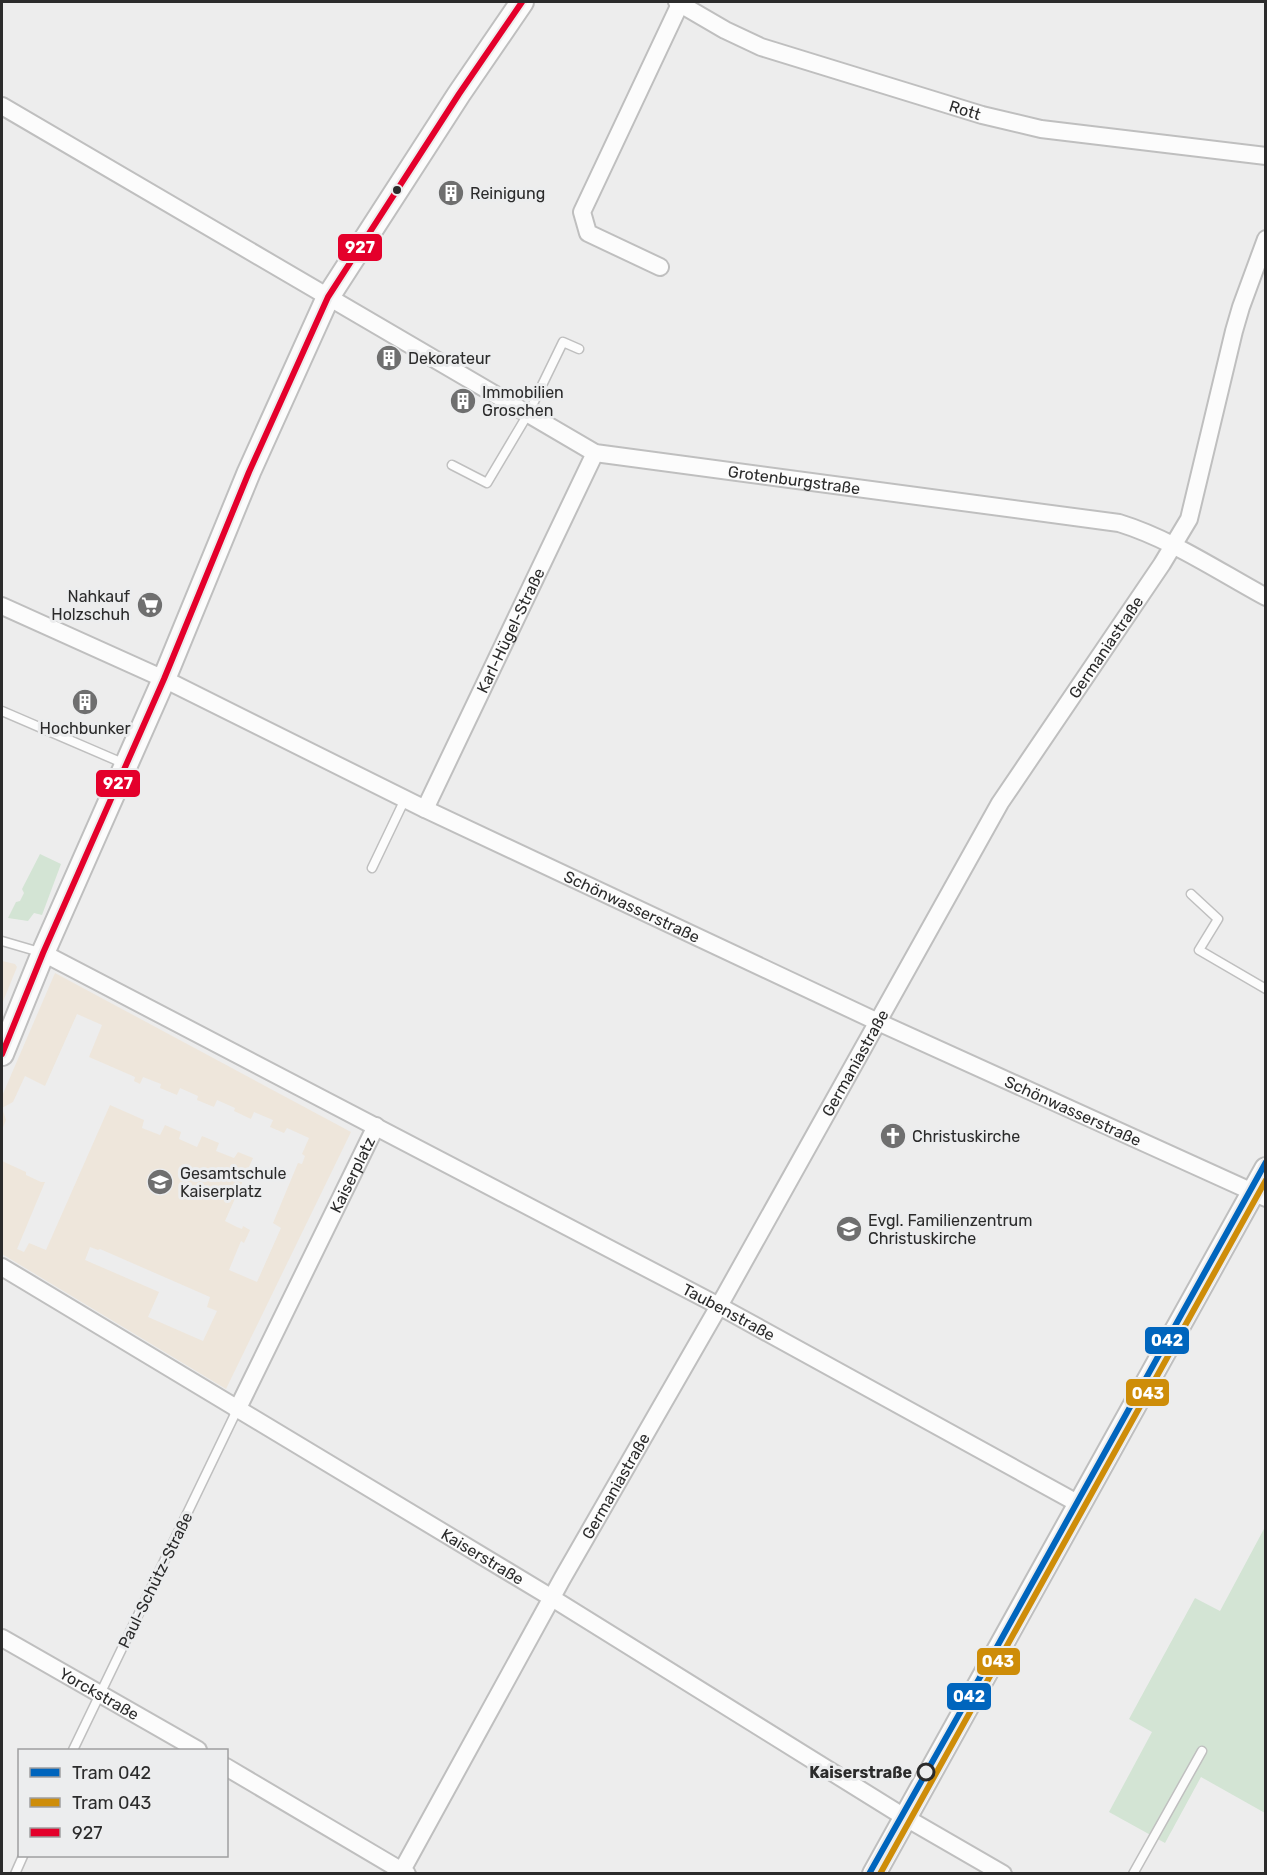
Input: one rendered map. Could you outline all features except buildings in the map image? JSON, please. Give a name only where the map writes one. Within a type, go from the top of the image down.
[{"type":"street","points":[[2,1054],[43,953],[164,679],[249,472],[328,297],[459,94],[522,2]]},
{"type":"street","name":"Rott","points":[[660,267],[588,233],[582,212],[679,3],[724,30],[761,46],[1011,122],[1063,133],[1266,156]]},
{"type":"street","name":"Grotenburgstraße","points":[[2,106],[596,453],[1119,523],[1173,546],[1266,597]]},
{"type":"street","name":"Germaniastraße","points":[[403,1872],[552,1598],[719,1306],[1000,803],[1173,546],[1191,512],[1234,332],[1266,239]]},
{"type":"street","name":"Karl-Hügel-Straße","points":[[425,809],[596,453]]},
{"type":"street","name":"Schönwasserstraße","points":[[2,606],[164,679],[425,809],[878,1022],[1259,1195]]},
{"type":"street","name":"Kaiserplatz","points":[[43,953],[376,1126],[237,1410]]},
{"type":"street","name":"Taubenstraße","points":[[376,1126],[719,1306],[1079,1504]]},
{"type":"street","points":[[874,1874],[1079,1504],[1259,1195],[1266,1169]]},
{"type":"street","points":[[2,1267],[237,1410]]},
{"type":"street","name":"Kaiserstraße","points":[[237,1410],[552,1598],[906,1817],[1003,1874]]},
{"type":"street","name":"Yorckstraße","points":[[2,1638],[196,1749]]},
{"type":"street","points":[[228,1768],[403,1872]]},
{"type":"lane","points":[[452,465],[487,483],[528,414],[563,342],[579,349]]},
{"type":"lane","points":[[2,711],[127,765]]},
{"type":"lane","points":[[372,868],[405,799]]},
{"type":"lane","points":[[1191,894],[1218,919],[1199,950],[1266,989]]},
{"type":"lane","points":[[2,941],[43,953]]},
{"type":"lane","name":"Paul-Schütz-Straße","points":[[73,1749],[237,1410]]},
{"type":"lane","points":[[1133,1874],[1202,1751]]},
{"type":"lane","points":[[15,1874],[23,1857]]},
{"type":"shaded area","points":[[2,961],[15,964],[17,967],[2,1004]]},
{"type":"shaded area","name":"Gesamtschule Kaiserplatz","points":[[55,973],[351,1132],[226,1389],[2,1254],[2,1161],[26,1172],[26,1175],[45,1182],[17,1249],[24,1252],[29,1243],[46,1250],[110,1105],[144,1120],[142,1128],[160,1135],[165,1125],[181,1132],[179,1139],[197,1147],[202,1136],[219,1143],[216,1151],[234,1158],[238,1152],[253,1158],[225,1221],[250,1230],[244,1243],[241,1241],[229,1270],[257,1282],[281,1228],[273,1223],[298,1163],[302,1164],[305,1156],[302,1154],[309,1138],[287,1128],[284,1133],[270,1127],[273,1120],[254,1112],[251,1119],[217,1100],[214,1107],[197,1100],[198,1096],[180,1088],[177,1095],[160,1088],[161,1084],[143,1077],[140,1084],[134,1081],[135,1077],[89,1057],[102,1025],[77,1014],[45,1086],[25,1076],[13,1102],[2,1108],[2,1096]],"holes":[[[90,1247],[210,1297],[207,1307],[217,1311],[203,1341],[148,1317],[159,1292],[85,1260]]]},
{"type":"shaded area","points":[[2,1108],[6,1120],[2,1130]]},
{"type":"green space","points":[[40,854],[61,864],[42,915],[34,913],[28,921],[8,918],[16,902],[20,901],[24,893],[22,889]]},
{"type":"green space","points":[[1265,1527],[1265,1813],[1201,1777],[1165,1843],[1109,1812],[1152,1732],[1129,1719],[1195,1598],[1220,1611]]},
{"type":"tram line","name":"042","points":[[869,1874],[1266,1162]]},
{"type":"tram line","name":"043","points":[[880,1874],[1266,1180]]},
{"type":"transit line","name":"927","points":[[2,1054],[43,953],[164,679],[249,472],[328,297],[459,94],[522,2]]},
{"type":"place","name":"Reinigung","points":[[451,193]]},
{"type":"place","name":"Dekorateur","points":[[389,358]]},
{"type":"place","name":"Immobilien Groschen","points":[[463,401]]},
{"type":"place","name":"Nahkauf Holzschuh","points":[[150,605]]},
{"type":"place","name":"Hochbunker","points":[[85,702]]},
{"type":"place","name":"Christuskirche","points":[[893,1136]]},
{"type":"place","name":"Gesamtschule Kaiserplatz","points":[[160,1182]]},
{"type":"place","name":"Evgl. Familienzentrum Christuskirche","points":[[849,1229]]},
{"type":"place","name":"Kaiserstraße","points":[[926,1772]]}]
